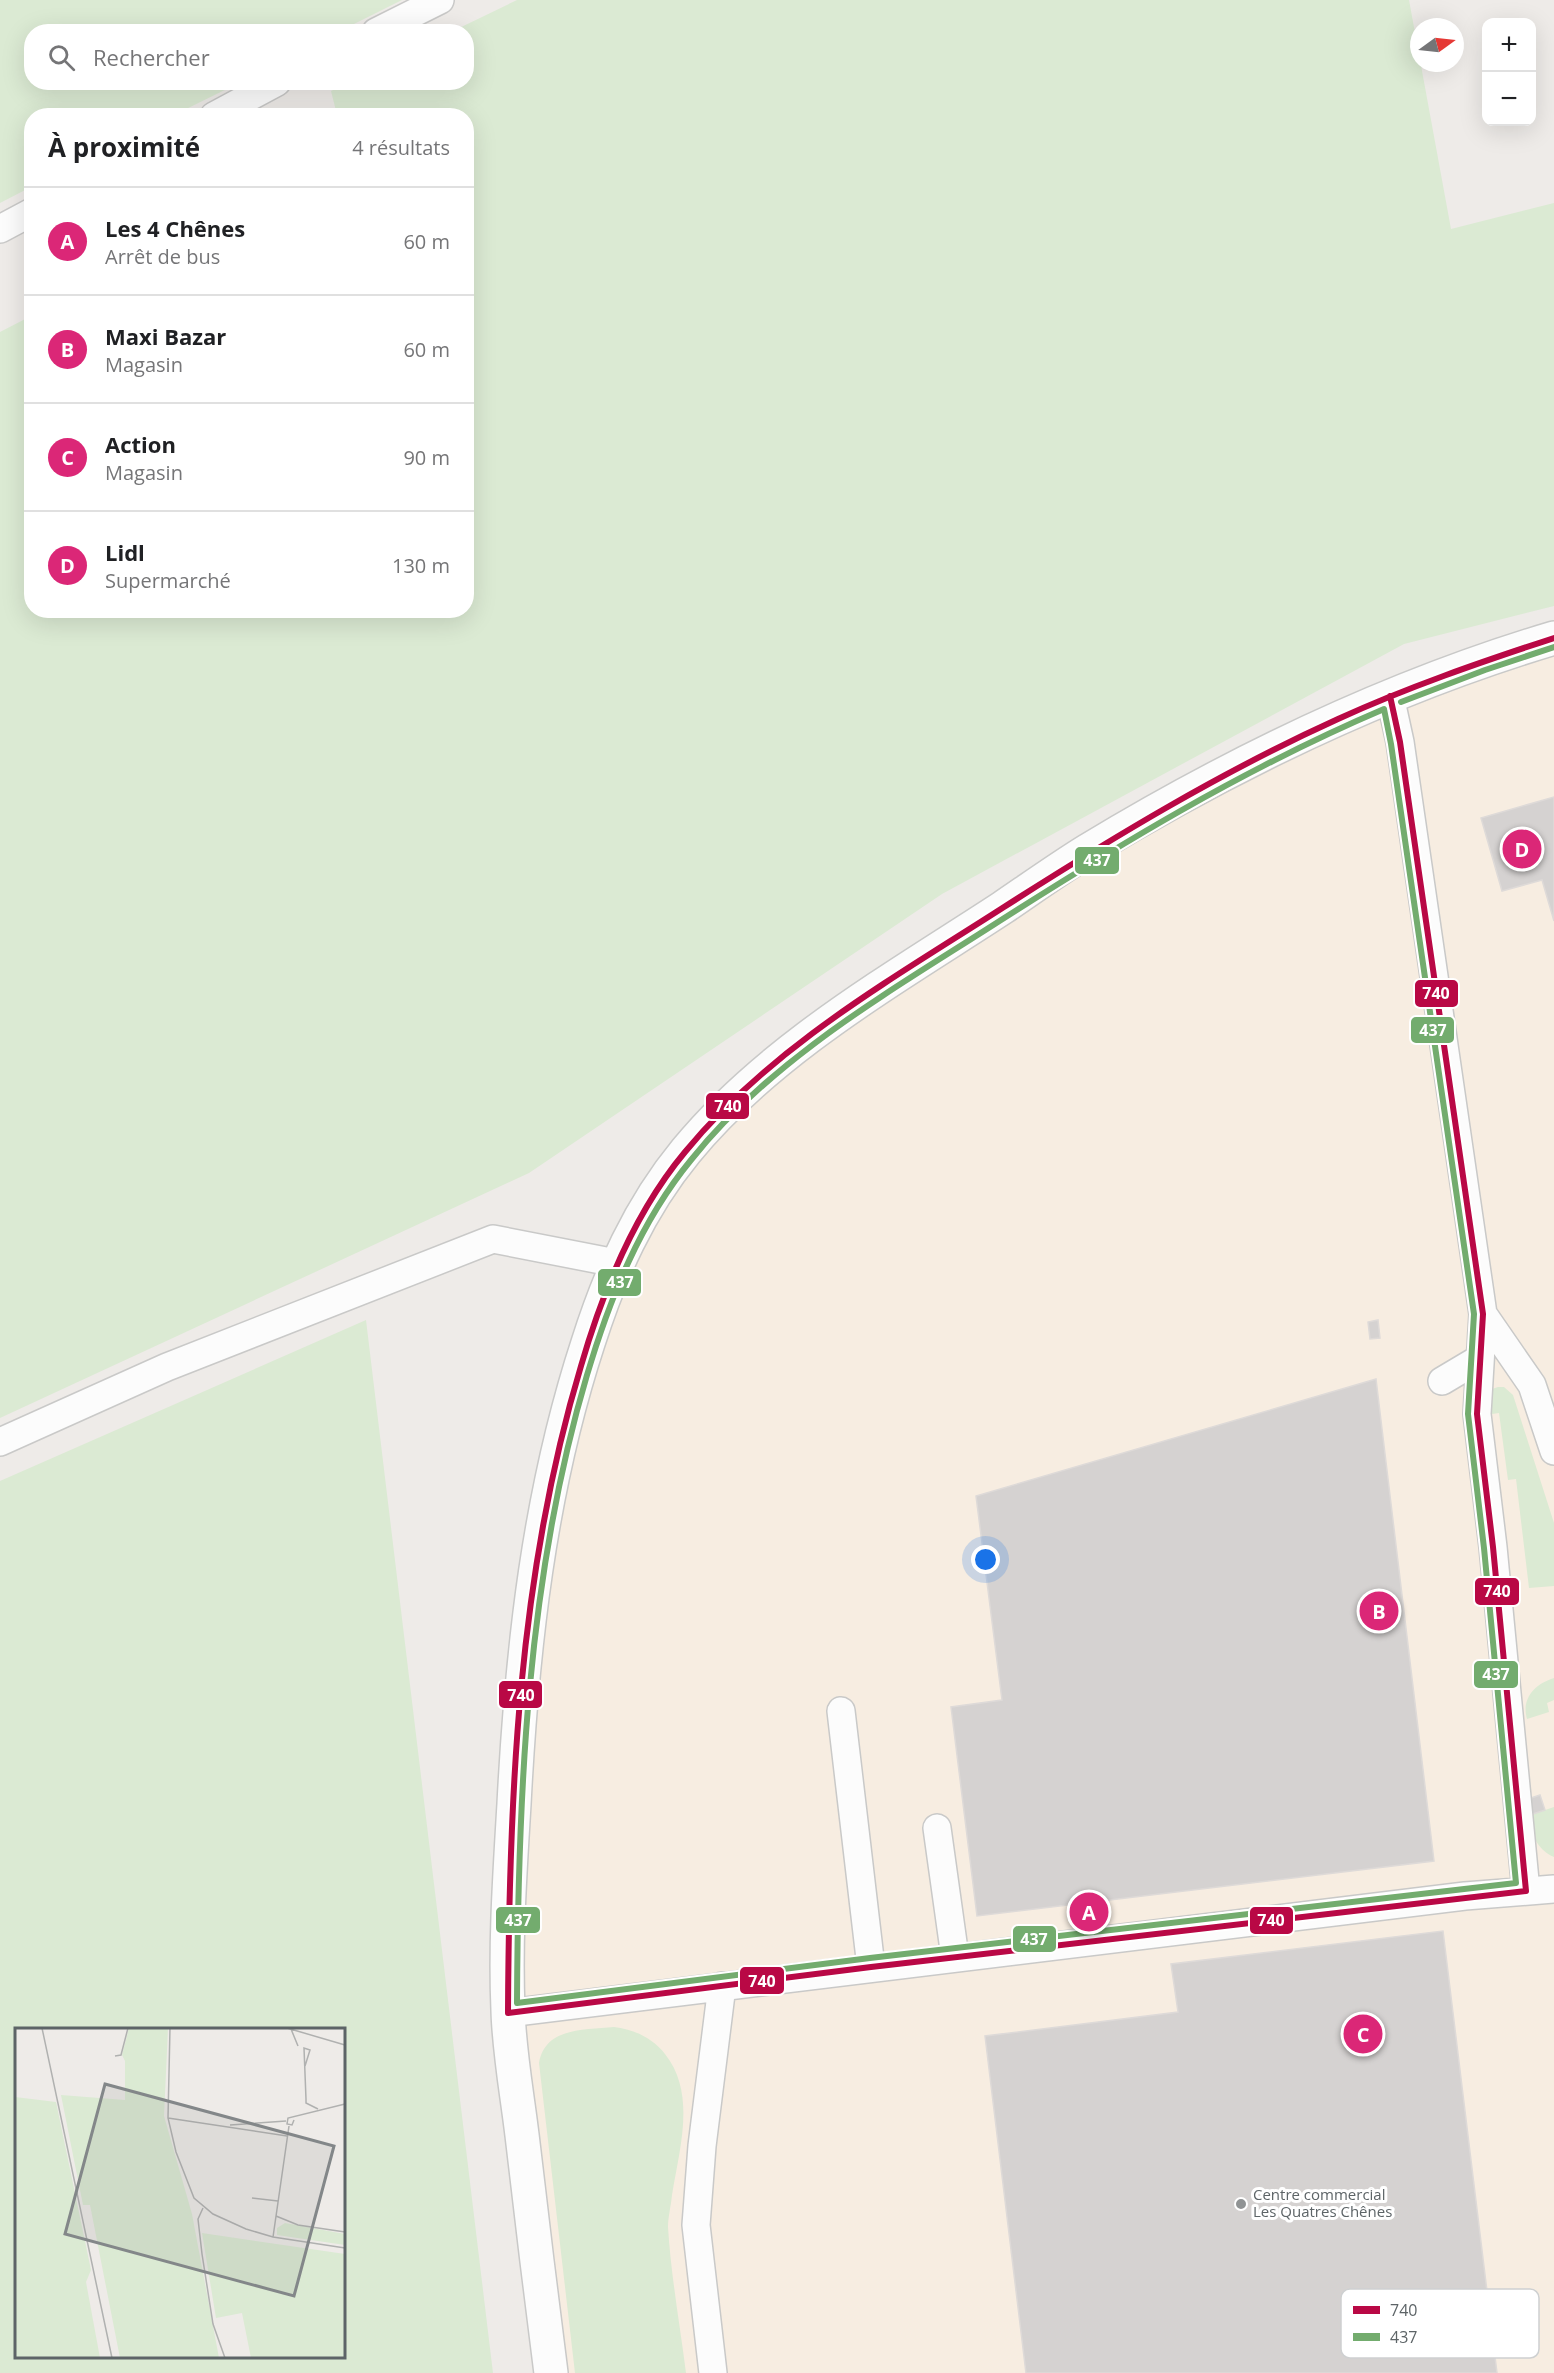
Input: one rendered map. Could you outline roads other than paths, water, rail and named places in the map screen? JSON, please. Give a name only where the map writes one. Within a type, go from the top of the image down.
[{"type":"street","points":[[551,2373],[508,2013],[509,1902],[517,1737],[525,1642],[536,1558],[550,1480],[577,1376],[616,1263],[633,1230],[685,1152],[744,1088],[800,1044],[1083,854],[1199,787],[1310,730],[1461,669],[1554,638]]},
{"type":"lane","points":[[392,24],[440,0]]},
{"type":"lane","points":[[229,108],[262,90]]},
{"type":"lane","points":[[0,228],[24,216]]},
{"type":"lane","points":[[1390,696],[1400,742],[1483,1314],[1477,1414],[1493,1546],[1526,1891]]},
{"type":"lane","points":[[0,1442],[167,1367],[493,1239],[616,1263]]},
{"type":"lane","points":[[1483,1314],[1532,1386],[1554,1451]]},
{"type":"lane","points":[[1442,1381],[1479,1359]]},
{"type":"lane","points":[[841,1711],[871,1967]]},
{"type":"lane","points":[[937,1828],[955,1957]]},
{"type":"lane","points":[[508,2013],[955,1957],[1554,1889]]},
{"type":"lane","points":[[713,2373],[696,2225],[702,2146],[722,1986]]},
{"type":"place","name":"Lidl","points":[[1522,849]]},
{"type":"place","name":"Maxi Bazar","points":[[1379,1611]]},
{"type":"place","name":"Les 4 Chênes","points":[[1089,1912]]},
{"type":"place","name":"Action","points":[[1363,2034]]},
{"type":"place","name":"Centre commercial Les Quatres Chênes","points":[[1241,2204]]}]
